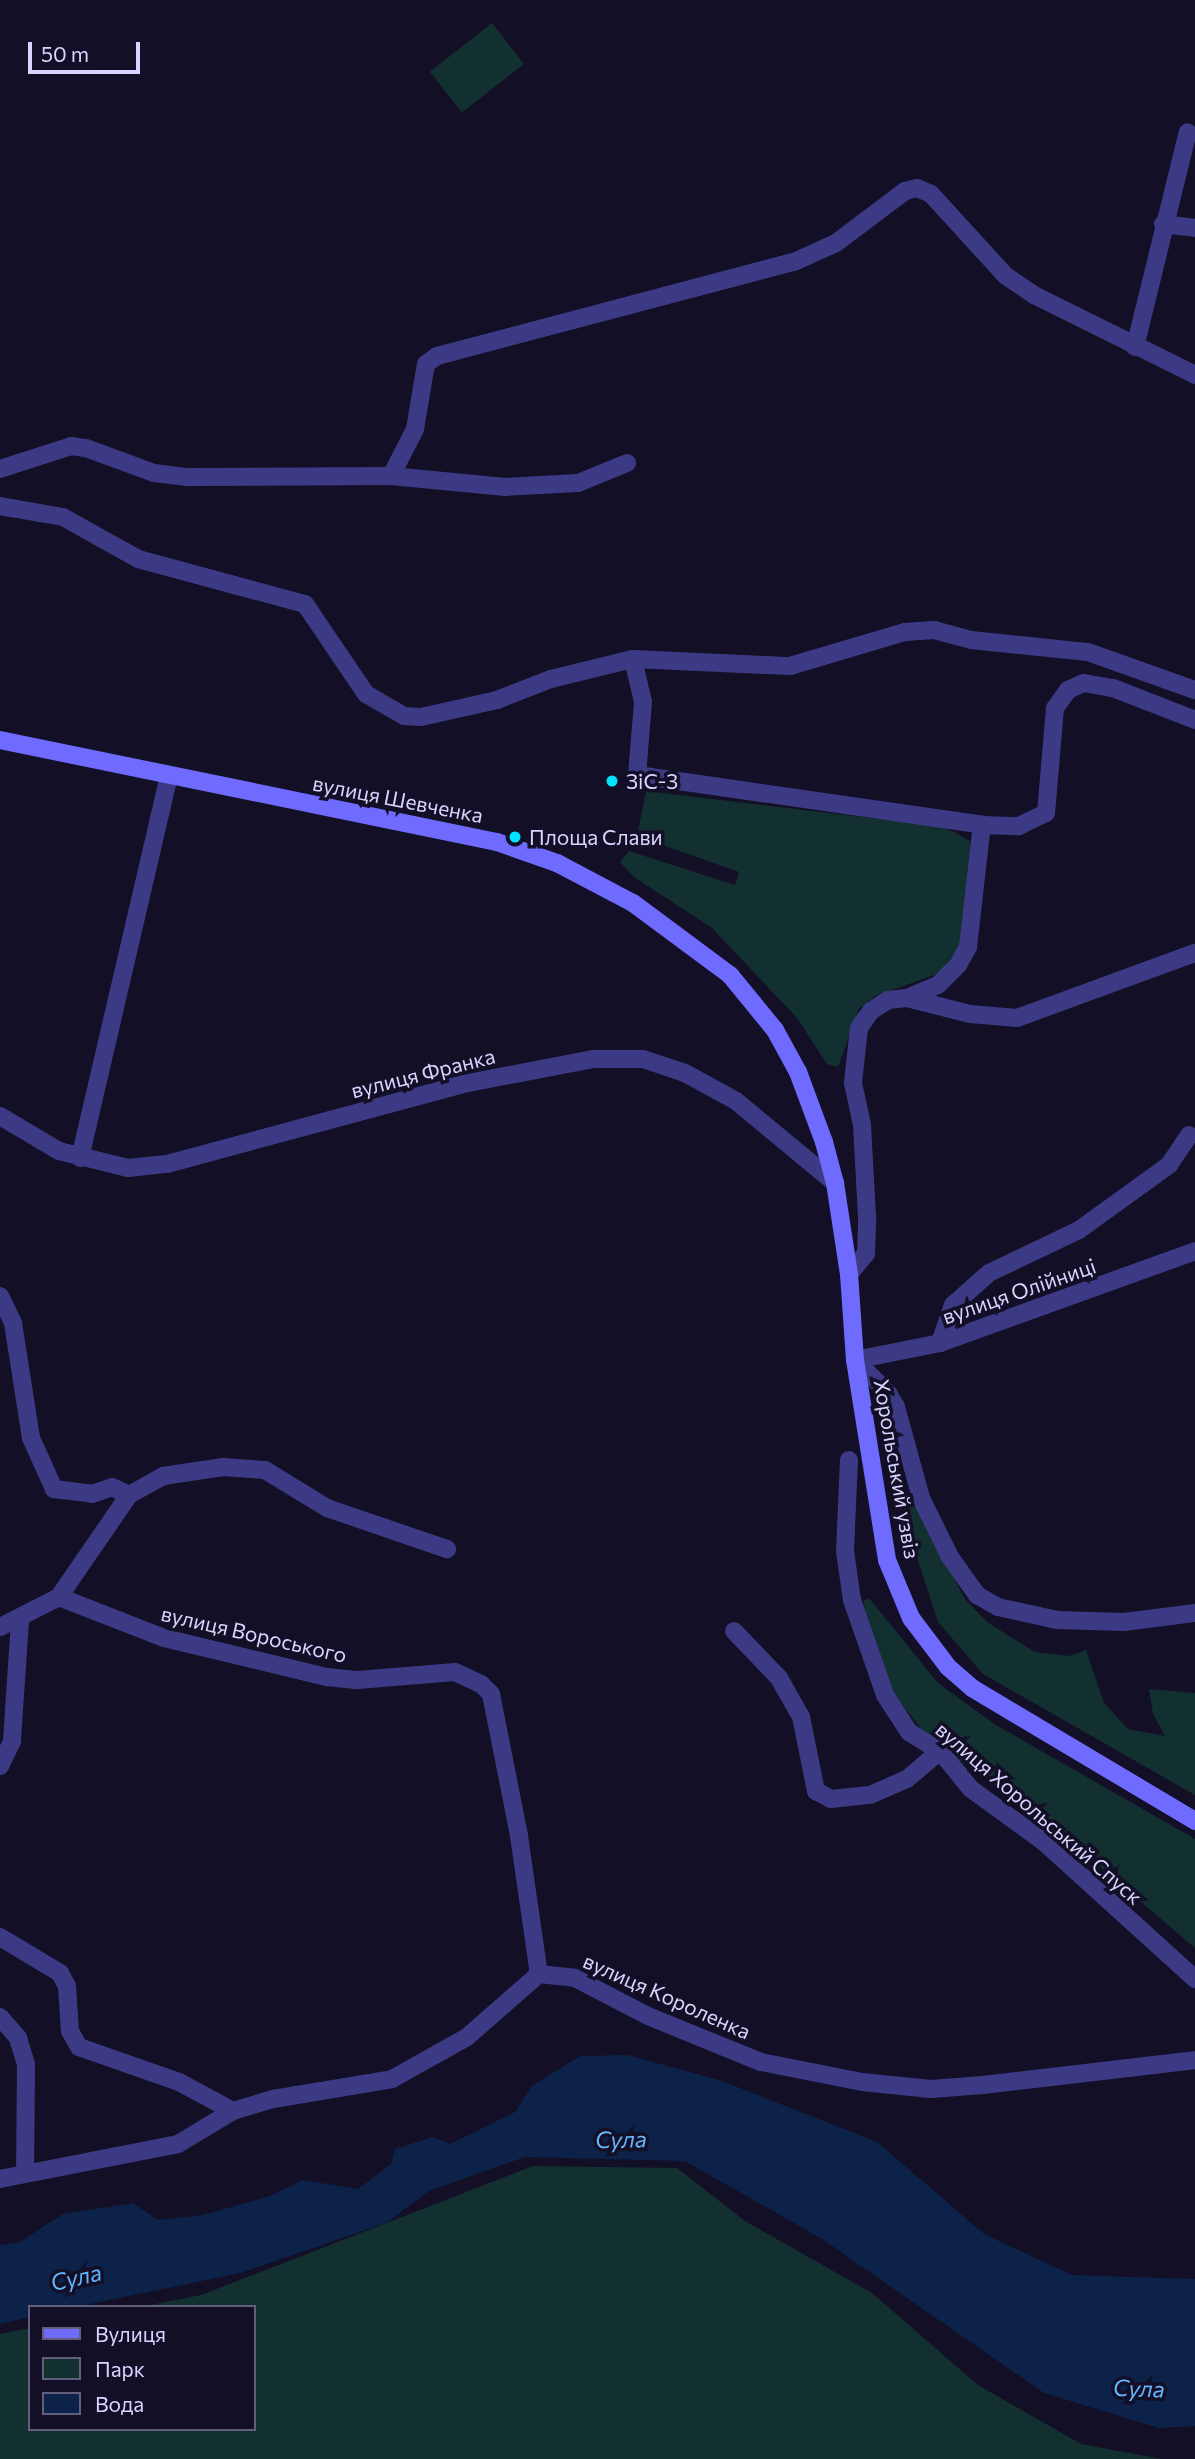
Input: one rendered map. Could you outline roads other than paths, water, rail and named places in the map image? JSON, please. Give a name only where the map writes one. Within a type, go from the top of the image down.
[{"type":"main road","name":"вулиця Шевченка","points":[[0,740],[497,842],[557,863],[633,903],[730,975],[775,1030],[817,1115],[835,1183]]},
{"type":"main road","name":"Хорольський узвіз","points":[[835,1183],[849,1274],[855,1360],[887,1560],[911,1618],[928,1644],[972,1688],[1195,1821]]},
{"type":"street","points":[[1135,347],[1163,224],[1188,132]]},
{"type":"street","points":[[391,476],[415,429],[426,364],[438,356],[794,262],[836,243],[905,191],[918,188],[931,194],[1006,276],[1135,347],[1195,374]]},
{"type":"street","points":[[1163,224],[1195,228]]},
{"type":"street","points":[[0,469],[71,446],[86,447],[154,473],[186,477],[391,476],[505,487],[578,483],[627,463]]},
{"type":"street","points":[[0,506],[63,517],[138,559],[305,604],[366,694],[404,716],[421,717],[497,700],[551,679],[634,659],[790,666],[905,632],[934,630],[971,640],[1087,652],[1195,690]]},
{"type":"street","points":[[634,659],[643,702],[637,775],[982,825],[1019,826],[1046,813],[1055,708],[1068,690],[1084,683],[1114,688],[1195,720]]},
{"type":"street","points":[[80,1158],[169,776]]},
{"type":"street","points":[[849,1274],[866,1254],[867,1217],[854,1050],[859,1028],[871,1011],[888,1000],[907,998],[938,985],[968,947],[982,825]]},
{"type":"street","points":[[907,998],[970,1014],[1017,1018],[1195,953]]},
{"type":"street","name":"вулиця Франка","points":[[0,1116],[59,1151],[128,1168],[167,1164],[463,1084],[593,1059],[643,1059],[685,1073],[736,1101],[835,1183]]},
{"type":"street","points":[[940,1343],[940,1333],[953,1305],[989,1273],[1079,1230],[1169,1165],[1189,1135]]},
{"type":"street","name":"вулиця Олійниці","points":[[855,1360],[940,1343],[1195,1251]]},
{"type":"street","points":[[0,1296],[13,1323],[32,1438],[54,1489],[92,1494],[112,1486],[129,1495]]},
{"type":"street","points":[[855,1360],[892,1400],[921,1498],[950,1557],[977,1595],[1010,1610],[1057,1620],[1124,1622],[1195,1613]]},
{"type":"street","name":"вулиця Хорольський Спуск","points":[[849,1460],[845,1551],[860,1627],[885,1695],[909,1731],[940,1751],[971,1789],[1044,1842],[1195,1979]]},
{"type":"street","points":[[0,1628],[20,1620],[59,1597],[129,1495],[163,1476],[223,1467],[265,1470],[327,1508],[447,1549]]},
{"type":"street","name":"вулиця Вороського","points":[[59,1597],[164,1638],[327,1677],[358,1680],[455,1672],[481,1684],[491,1694],[494,1707],[539,1974]]},
{"type":"street","points":[[0,1766],[12,1741],[20,1620]]},
{"type":"street","points":[[734,1631],[779,1678],[801,1717],[816,1791],[831,1799],[870,1795],[907,1779],[940,1751]]},
{"type":"street","points":[[0,1937],[60,1973],[67,1986],[70,2031],[79,2048],[179,2082],[233,2111]]},
{"type":"street","points":[[0,2179],[178,2144],[233,2111],[273,2099],[352,2089],[415,2069],[467,2036],[539,1974]]},
{"type":"street","name":"вулиця Короленка","points":[[539,1974],[575,1978],[648,2015],[761,2062],[862,2082],[944,2088],[1195,2060]]},
{"type":"street","points":[[0,2017],[18,2038],[26,2064],[24,2174]]},
{"type":"water","name":"Сула","points":[[628,2055],[722,2081],[877,2142],[984,2234],[1072,2275],[1195,2279],[1195,2426],[1159,2428],[1044,2393],[822,2239],[685,2161],[525,2157],[429,2191],[386,2223],[240,2273],[86,2305],[28,2305],[28,2317],[0,2324],[0,2245],[20,2242],[63,2214],[133,2203],[158,2220],[203,2215],[270,2196],[303,2180],[358,2189],[391,2164],[395,2149],[433,2137],[450,2144],[515,2112],[532,2086],[580,2056]]},
{"type":"place","name":"ЗіС-3","points":[[612,781]]},
{"type":"place","name":"Площа Слави","points":[[515,837]]}]
